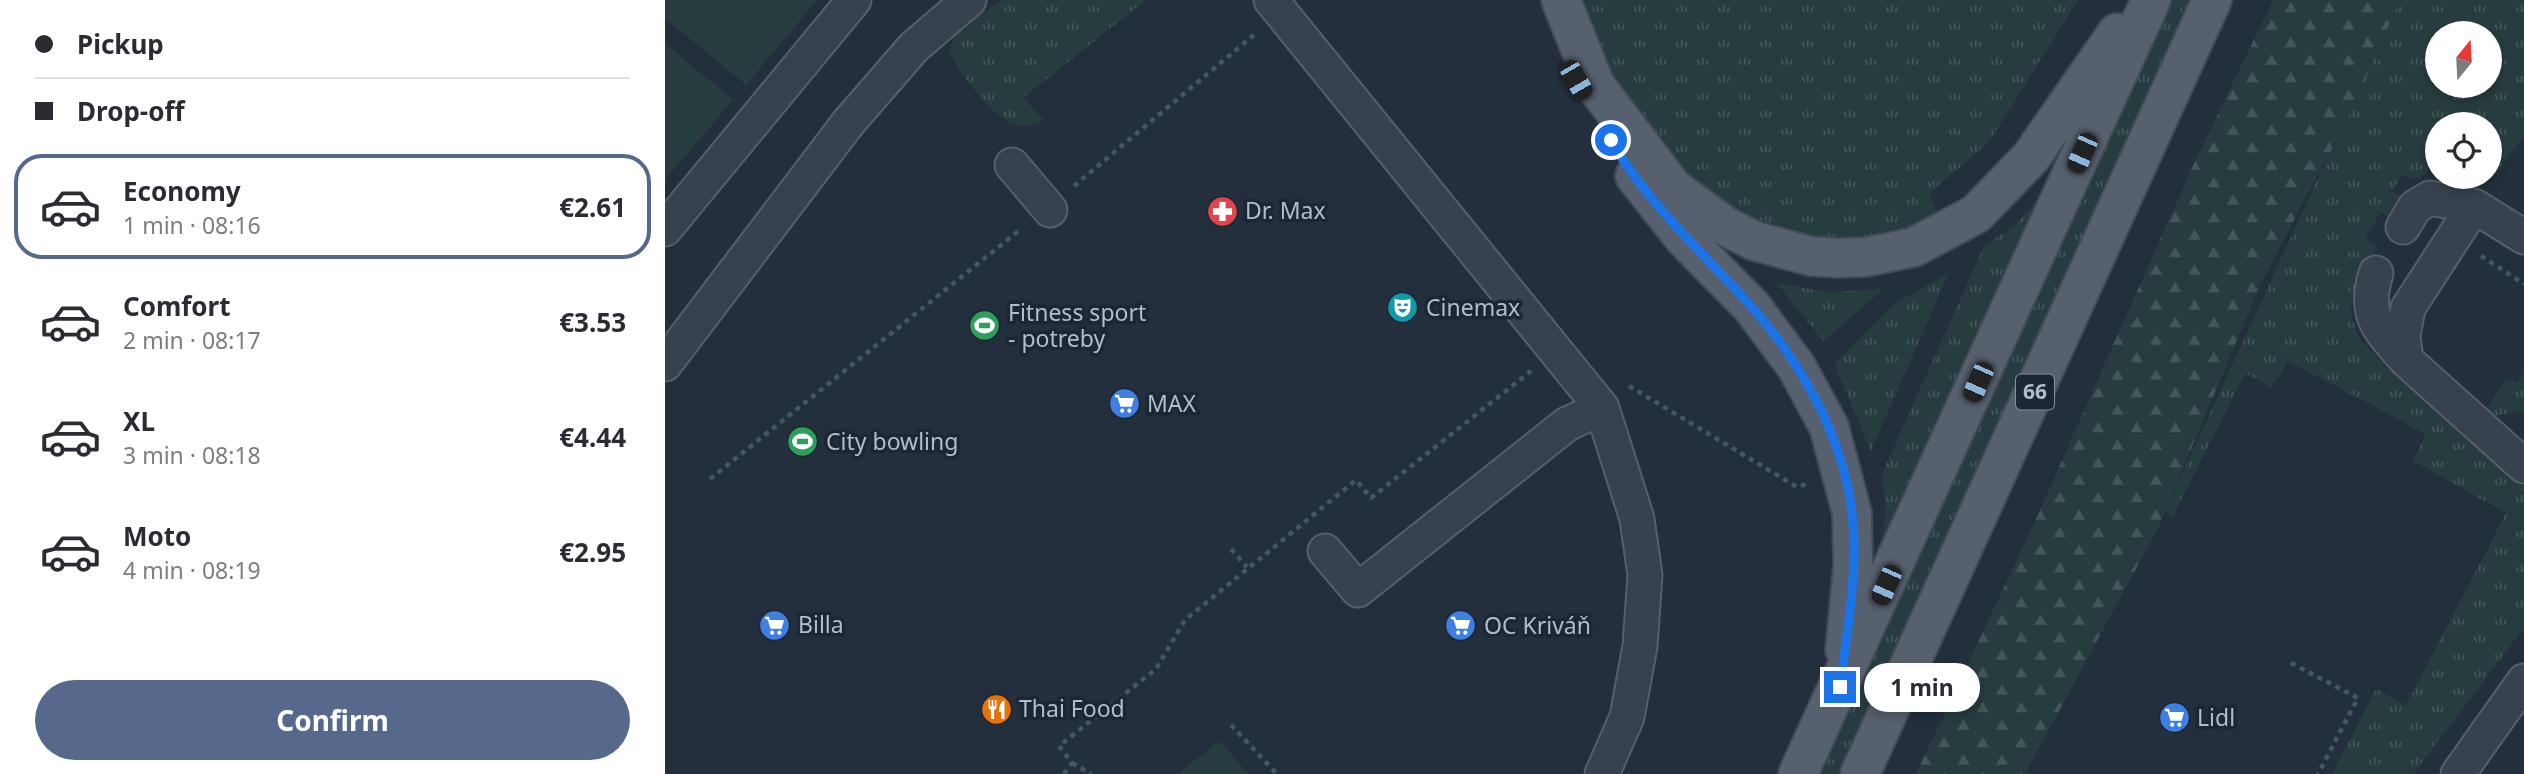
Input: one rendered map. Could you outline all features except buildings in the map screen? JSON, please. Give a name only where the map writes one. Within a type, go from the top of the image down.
[{"type":"main road","points":[[1532,0],[1622,160],[1684,238],[1752,307],[1796,366],[1829,427],[1852,513],[1853,566],[1840,687]]},
{"type":"main road","points":[[1561,0],[1595,85],[1673,188],[1725,226],[1755,242],[1810,256],[1837,258],[1866,257],[1913,247],[1976,214],[2031,157],[2140,0]]},
{"type":"main road","name":"66","points":[[1798,774],[1840,687],[2151,0]]},
{"type":"main road","name":"66","points":[[1860,774],[2212,0]]},
{"type":"street","points":[[665,229],[854,0]]},
{"type":"street","points":[[665,364],[848,123],[914,47],[969,0]]},
{"type":"street","points":[[1266,14],[1602,408],[1637,519],[1645,575],[1640,646],[1627,717],[1602,774]]},
{"type":"street","points":[[1012,165],[1048,209]]},
{"type":"street","points":[[2403,227],[2415,207],[2431,198],[2474,205],[2524,237]]},
{"type":"street","points":[[2406,360],[2403,336],[2408,308],[2474,205]]},
{"type":"street","points":[[2376,273],[2369,295],[2377,327],[2406,360],[2524,466]]},
{"type":"street","points":[[1325,551],[1358,590],[1567,424],[1602,408]]},
{"type":"street","points":[[2458,774],[2524,681]]},
{"type":"path","points":[[711,479],[1048,209],[1266,14]]},
{"type":"path","points":[[2474,252],[2524,284]]},
{"type":"path","points":[[1091,774],[1072,763],[1059,746],[1156,668],[1185,620],[1356,480],[1371,498],[1538,366]]},
{"type":"path","points":[[1643,394],[1797,487],[1810,483]]},
{"type":"path","points":[[1231,549],[1247,568]]},
{"type":"path","points":[[2291,663],[2358,698],[2318,774]]},
{"type":"path","points":[[1231,725],[1277,774]]},
{"type":"path","points":[[1064,774],[1072,763]]},
{"type":"green space","points":[[665,0],[817,0],[746,85],[665,18]]},
{"type":"green space","points":[[1001,0],[1146,0],[1023,98],[1044,120],[1022,126],[1001,116],[979,96],[949,51],[955,33]]},
{"type":"green space","points":[[1574,0],[2078,0],[1989,142],[1929,194],[1942,222],[1850,247],[1727,217],[1655,137],[1586,43]]},
{"type":"green space","points":[[2171,0],[2193,0],[1839,774],[1817,774]]},
{"type":"green space","points":[[2273,0],[2400,0],[2352,110],[2260,285],[2158,528],[2025,774],[1916,774],[2030,532],[2189,174]]},
{"type":"green space","points":[[2400,0],[2524,0],[2524,135],[2502,165],[2502,112],[2425,112],[2425,173],[2419,179],[2402,175],[2392,191],[2402,198],[2392,219],[2381,212],[2365,238],[2378,247],[2357,284],[2350,311],[2358,337],[2399,380],[2524,481],[2524,628],[2413,774],[2332,774],[2376,689],[2406,705],[2506,513],[2413,461],[2426,434],[2288,361],[2272,388],[2245,373],[2172,518],[2166,509]]},
{"type":"green space","points":[[665,43],[733,100],[665,180]]},
{"type":"green space","points":[[2036,202],[1882,541],[1886,511],[1882,474],[1984,246],[2016,224]]},
{"type":"green space","points":[[1949,273],[1871,451],[1834,364],[1894,304]]},
{"type":"green space","points":[[1777,283],[1826,292],[1884,289],[1823,341]]},
{"type":"green space","points":[[2524,372],[2524,410],[2496,416],[2487,409],[2505,379],[2517,383]]},
{"type":"green space","points":[[1219,741],[1249,774],[1178,774]]},
{"type":"place","name":"Dr. Max","points":[[1222,211]]},
{"type":"place","name":"Cinemax","points":[[1403,308]]},
{"type":"place","name":"Fitness sport - potreby","points":[[985,326]]},
{"type":"place","name":"MAX","points":[[1124,404]]},
{"type":"place","name":"City bowling","points":[[803,442]]},
{"type":"place","name":"Billa","points":[[775,625]]},
{"type":"place","name":"OC Kriváň","points":[[1461,626]]},
{"type":"place","name":"Thai Food","points":[[996,709]]},
{"type":"place","name":"Lidl","points":[[2174,718]]},
{"type":"route","points":[[1611,140],[1622,160],[1684,238],[1752,307],[1796,366],[1829,427],[1848,491],[1853,534],[1850,609],[1840,687]]}]
